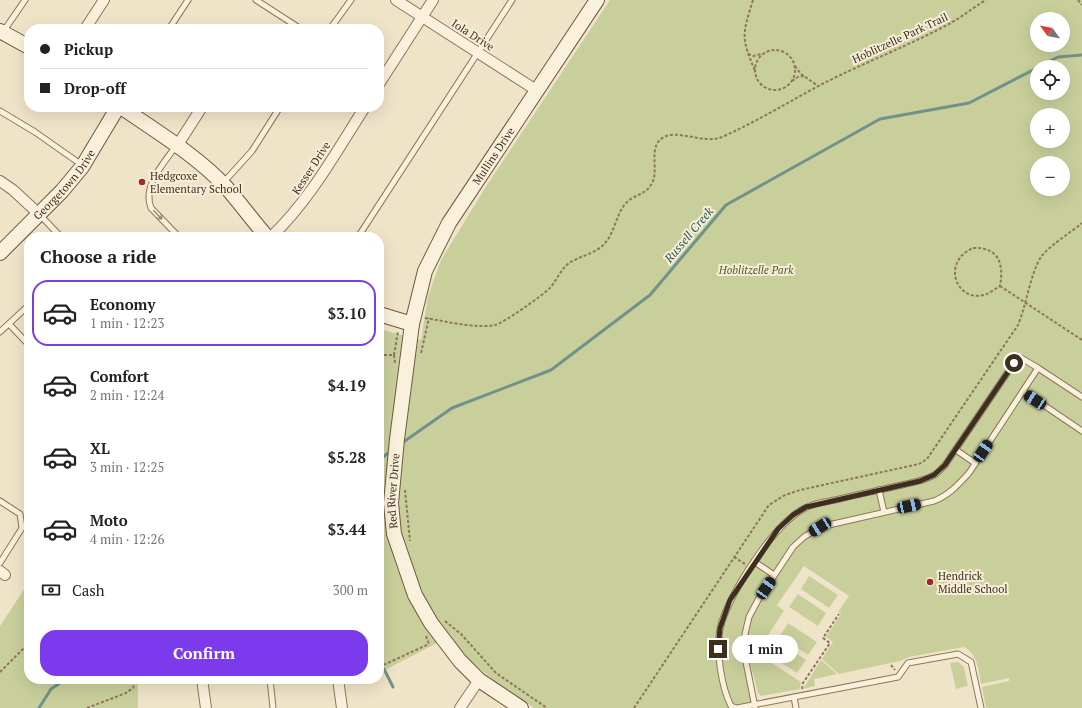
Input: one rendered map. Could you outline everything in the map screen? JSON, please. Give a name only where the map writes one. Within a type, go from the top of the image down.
[{"type":"street","points":[[88,24],[104,0]]},
{"type":"street","name":"Iola Drive","points":[[396,0],[536,90]]},
{"type":"street","points":[[384,76],[433,0]]},
{"type":"street","name":"Mullins Drive","points":[[418,321],[426,271],[449,223],[597,0]]},
{"type":"street","points":[[2,31],[24,44]]},
{"type":"street","name":"Georgetown Drive","points":[[0,253],[62,192],[83,165],[117,112]]},
{"type":"street","points":[[127,112],[177,146],[222,184],[263,232]]},
{"type":"street","points":[[177,146],[199,112]]},
{"type":"street","name":"Kesser Drive","points":[[277,232],[290,220],[306,199],[361,112]]},
{"type":"street","points":[[0,181],[13,190],[40,214]]},
{"type":"street","points":[[384,315],[418,321]]},
{"type":"street","name":"Red River Drive","points":[[418,321],[405,375],[392,496],[394,534],[415,595],[440,636],[460,661],[480,680],[521,708]]},
{"type":"street","points":[[460,708],[480,680]]},
{"type":"street","points":[[203,684],[206,708]]},
{"type":"street","points":[[339,684],[342,708]]},
{"type":"lane","points":[[2,31],[25,0]]},
{"type":"lane","points":[[172,24],[188,0]]},
{"type":"lane","points":[[256,0],[294,24]]},
{"type":"lane","points":[[334,24],[351,0]]},
{"type":"lane","points":[[361,232],[512,0]]},
{"type":"lane","points":[[0,111],[36,132],[83,165]]},
{"type":"lane","points":[[222,184],[252,151],[277,112]]},
{"type":"lane","points":[[174,232],[150,208],[148,202],[151,183],[177,146]]},
{"type":"lane","points":[[40,214],[56,232]]},
{"type":"lane","points":[[0,332],[24,310]]},
{"type":"lane","points":[[9,324],[24,340]]},
{"type":"lane","points":[[982,708],[971,662],[958,654],[908,663],[898,677],[755,706],[737,708],[731,706],[727,697],[718,649],[720,628],[730,600],[778,529],[793,515],[806,507],[920,481],[934,475],[945,465],[1014,363],[1021,358],[1082,397]]},
{"type":"lane","points":[[755,706],[744,652],[745,634],[749,617],[793,548],[804,537],[820,527],[934,501],[945,496],[957,487],[975,463],[1038,368]]},
{"type":"lane","points":[[1023,391],[1082,431]]},
{"type":"lane","points":[[956,450],[975,463]]},
{"type":"lane","points":[[879,490],[884,512]]},
{"type":"lane","points":[[0,501],[20,514],[22,528],[0,563]]},
{"type":"lane","points":[[755,562],[774,576]]},
{"type":"lane","points":[[271,684],[273,708]]},
{"type":"lane","points":[[794,697],[796,708]]},
{"type":"path","points":[[752,0],[743,39],[746,53],[758,80],[763,86],[778,90],[786,87],[798,77],[804,76]]},
{"type":"path","name":"Hoblitzelle Park Trail","points":[[418,321],[429,318],[477,325],[498,324],[548,289],[563,268],[604,245],[609,239],[621,208],[628,201],[646,192],[653,183],[656,166],[656,147],[661,138],[671,135],[705,140],[720,138],[772,112],[818,86],[952,22],[986,0]]},
{"type":"path","points":[[1078,0],[1082,5]]},
{"type":"path","points":[[746,53],[753,56],[759,56],[772,50],[782,51],[790,57],[795,66],[804,76],[818,86]]},
{"type":"path","points":[[755,72],[757,62],[763,54]]},
{"type":"path","points":[[792,82],[795,74],[795,66]]},
{"type":"path","points":[[1026,303],[1042,257],[1082,223]]},
{"type":"path","points":[[973,248],[983,248],[991,252],[998,258],[1002,267],[1000,286],[984,295],[974,295],[965,292],[955,277],[955,268],[958,259],[965,252],[973,248]]},
{"type":"path","points":[[1000,286],[1082,340]]},
{"type":"path","points":[[420,355],[429,318]]},
{"type":"path","points":[[384,356],[394,355],[398,331]]},
{"type":"path","points":[[405,486],[410,542]]},
{"type":"path","points":[[733,556],[751,568]]},
{"type":"path","points":[[801,696],[803,684],[830,643],[823,638],[839,614]]},
{"type":"path","points":[[442,616],[496,673],[547,708]]},
{"type":"path","points":[[384,665],[432,642]]},
{"type":"path","points":[[0,672],[24,648]]},
{"type":"path","points":[[87,708],[126,693],[133,688],[134,684]]},
{"type":"green space","name":"Hoblitzelle Park","points":[[610,0],[1082,0],[1082,708],[986,708],[982,687],[1009,681],[1009,678],[981,684],[975,658],[972,653],[964,647],[909,657],[900,661],[839,674],[822,659],[833,642],[826,637],[841,614],[838,612],[849,596],[804,566],[777,605],[784,611],[756,653],[801,682],[800,689],[761,696],[758,693],[749,658],[758,708],[534,708],[498,684],[467,658],[449,637],[384,670],[384,330],[421,340],[428,296],[441,260],[487,185]]},
{"type":"green space","points":[[809,576],[838,595],[829,608],[801,589]]},
{"type":"green space","points":[[24,590],[24,684],[138,684],[138,708],[0,708],[0,626]]},
{"type":"green space","points":[[798,594],[826,613],[818,626],[789,607]]},
{"type":"green space","points":[[788,623],[817,642],[808,655],[780,636]]},
{"type":"green space","points":[[777,641],[806,660],[797,673],[768,654]]},
{"type":"green space","points":[[821,660],[837,674],[814,679],[815,686],[803,689]]},
{"type":"green space","points":[[958,662],[964,667],[968,686],[956,689],[950,663]]},
{"type":"waterway","name":"Russell Creek","points":[[1052,60],[1058,57],[1082,55]]},
{"type":"waterway","name":"Russell Creek","points":[[402,443],[452,408],[551,370],[650,295],[726,205],[880,119],[969,103],[1030,72]]},
{"type":"waterway","name":"Russell Creek","points":[[384,456],[391,451]]},
{"type":"waterway","points":[[384,669],[393,687]]},
{"type":"waterway","name":"Russell Creek","points":[[39,708],[51,689],[58,684]]},
{"type":"place","name":"Hedgcoxe Elementary School","points":[[142,182]]},
{"type":"place","name":"Hendrick Middle School","points":[[930,582]]},
{"type":"route","points":[[718,649],[720,628],[730,600],[778,529],[793,515],[806,507],[848,496],[920,481],[934,475],[945,465],[956,450],[1014,363]]}]
